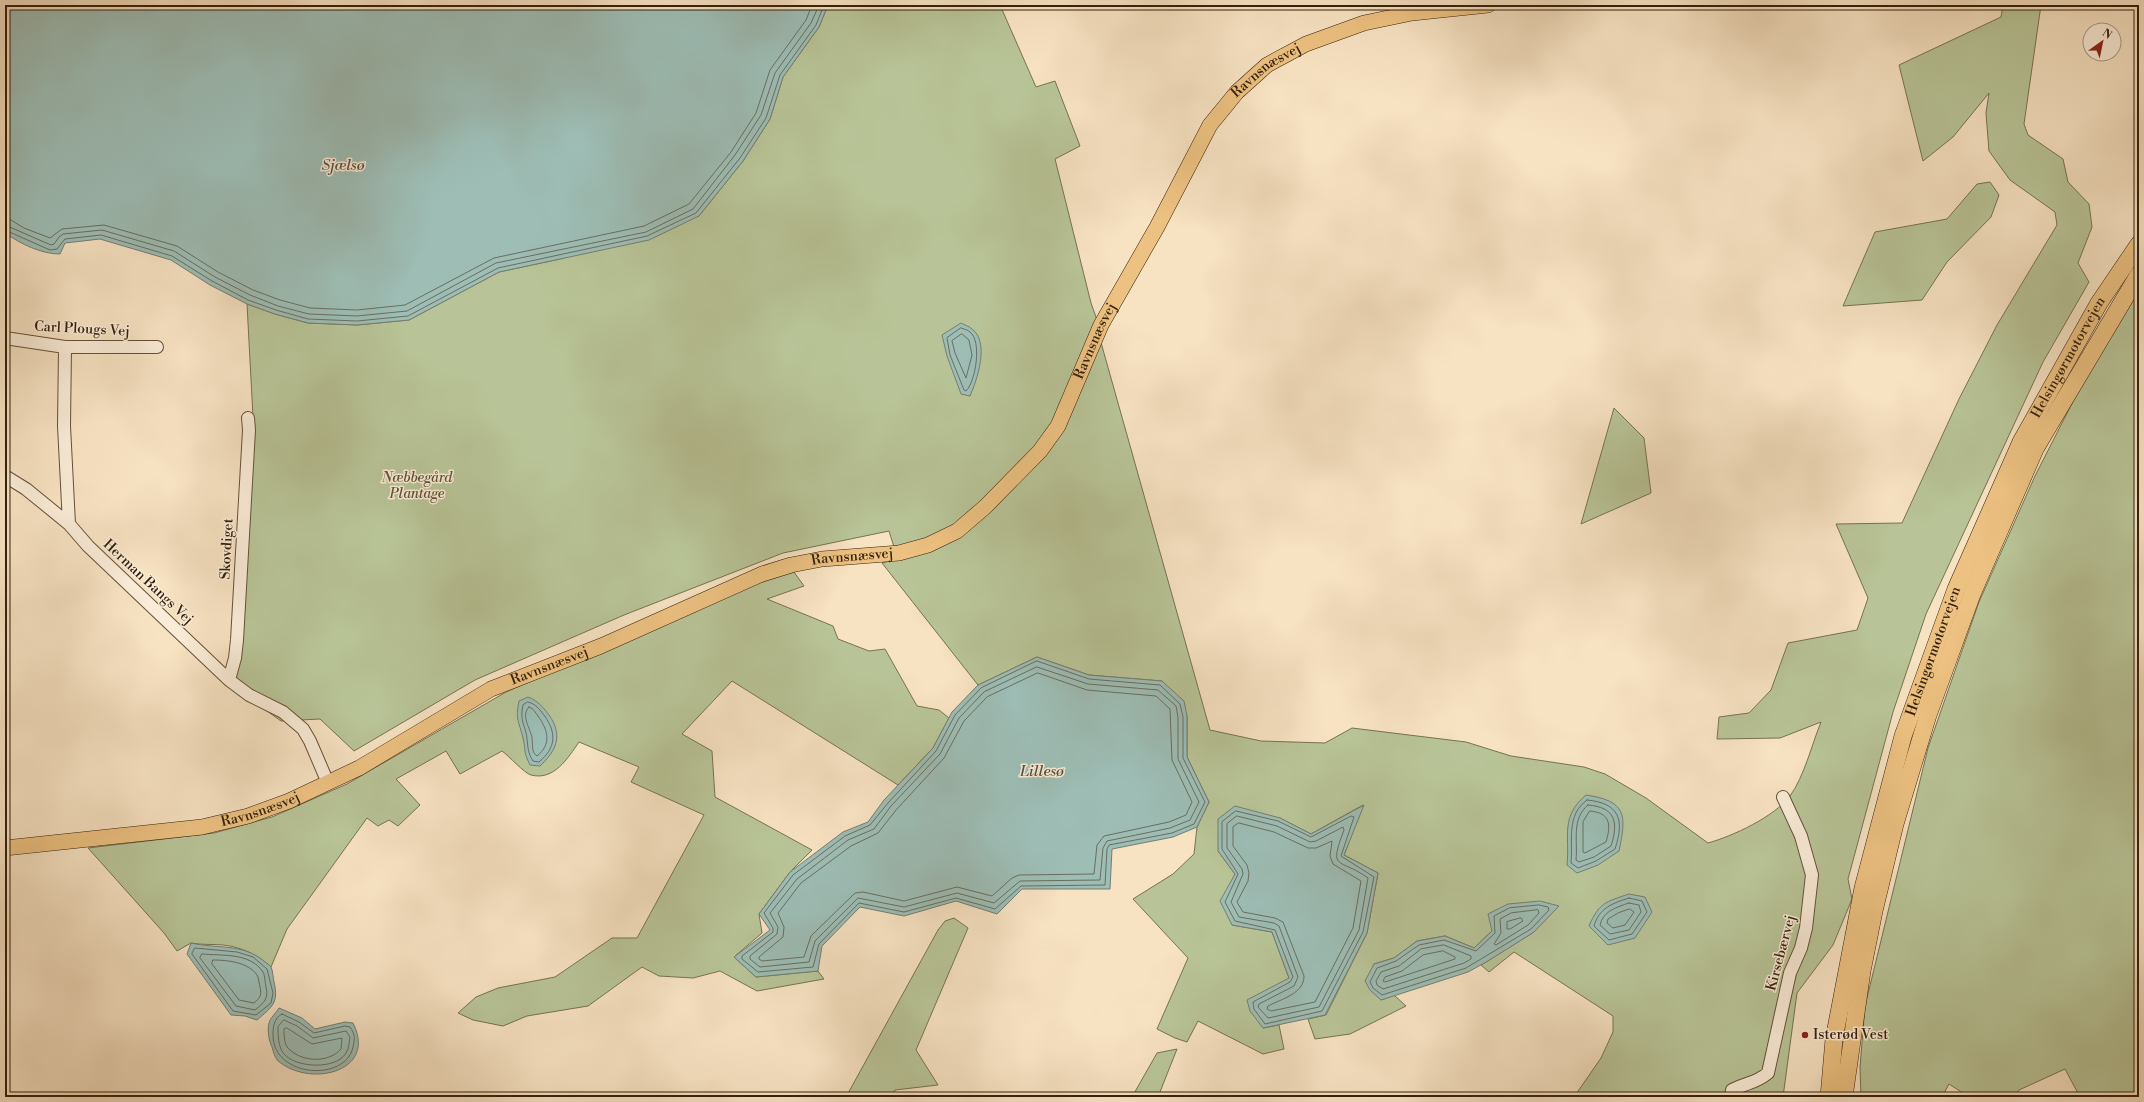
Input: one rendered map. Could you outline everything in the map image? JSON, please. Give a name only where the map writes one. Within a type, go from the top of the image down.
[{"type":"highway","name":"Helsingørmotorvejen","points":[[1829,1097],[1834,1039],[1863,888],[1904,736],[1956,589],[2021,442],[2099,303],[2139,244]]},
{"type":"highway","name":"Helsingørmotorvejen","points":[[1844,1097],[1862,971],[1874,911],[1896,824],[1928,715],[1972,594],[2035,449],[2139,274]]},
{"type":"main road","name":"Ravnsnæsvej","points":[[5,848],[202,827],[248,816],[282,804],[359,768],[491,689],[601,646],[762,574],[791,565],[822,558],[899,553],[928,545],[957,531],[985,507],[1040,451],[1058,426],[1101,325],[1210,125],[1237,92],[1267,65],[1306,44],[1364,23],[1412,14],[1488,5]]},
{"type":"street","name":"Carl Plougs Vej","points":[[5,338],[65,346],[157,347]]},
{"type":"street","points":[[65,346],[64,426],[69,524]]},
{"type":"street","name":"Skovdiget","points":[[229,680],[235,658],[237,640],[249,430],[248,418]]},
{"type":"street","name":"Herman Bangs Vej","points":[[5,476],[26,489],[69,524],[88,546],[229,680],[249,695],[283,712],[302,729],[310,740],[328,783]]},
{"type":"street","name":"Kirsebærvej","points":[[1731,1097],[1732,1090],[1746,1083],[1757,1083],[1768,1074],[1790,973],[1801,948],[1806,928],[1812,875],[1801,836],[1783,797]]},
{"type":"green space","name":"Næbbegård Plantage","points":[[828,5],[1000,5],[1036,87],[1055,81],[1080,146],[1055,159],[1091,303],[1097,320],[1052,427],[1037,449],[954,526],[927,539],[895,550],[889,531],[783,553],[624,615],[475,680],[354,751],[320,719],[281,721],[228,683],[253,417],[247,304],[275,314],[308,323],[357,325],[409,320],[499,272],[560,259],[699,216],[743,161],[770,119],[783,77],[819,27]]},
{"type":"green space","points":[[2003,5],[2041,5],[2024,124],[2028,135],[2063,159],[2068,182],[2089,204],[2092,227],[2078,263],[2089,282],[2043,362],[1926,614],[1893,712],[1848,879],[1852,899],[1833,945],[1797,993],[1783,1097],[1574,1097],[1601,1058],[1613,1032],[1613,1016],[1514,952],[1489,972],[1481,965],[1534,932],[1492,931],[1474,948],[1445,936],[1417,941],[1394,958],[1374,964],[1381,1000],[1394,995],[1406,1006],[1350,1034],[1315,1039],[1308,1019],[1326,1015],[1367,933],[1378,873],[1344,855],[1363,805],[1311,834],[1280,818],[1218,851],[1235,874],[1232,925],[1272,932],[1289,978],[1263,1028],[1279,1025],[1284,1049],[1263,1054],[1198,1021],[1187,1042],[1157,1029],[1188,958],[1133,899],[1173,874],[1194,854],[1197,827],[1209,802],[1187,757],[1187,716],[1162,681],[1089,675],[1037,657],[978,685],[882,563],[926,552],[1042,455],[1100,339],[1210,730],[1261,741],[1325,743],[1352,728],[1466,742],[1511,756],[1584,767],[1605,774],[1646,798],[1708,843],[1741,831],[1774,811],[1790,796],[1804,770],[1821,722],[1780,738],[1717,739],[1719,717],[1749,713],[1771,690],[1788,643],[1857,630],[1868,598],[1836,524],[1902,523],[1959,399],[1997,325],[2057,225],[2055,212],[2010,180],[1989,151],[1986,113],[1989,93],[1953,137],[1923,161],[1899,65],[2001,17]]},
{"type":"green space","points":[[1990,182],[1999,195],[1991,217],[1947,262],[1922,300],[1843,306],[1875,232],[1947,219],[1977,184]]},
{"type":"green space","points":[[2139,291],[2139,1097],[2080,1097],[2065,1069],[2019,1090],[2014,1097],[1969,1097],[1949,1084],[1942,1097],[1861,1097],[1860,1067],[1865,1006],[1928,748],[1979,602],[2035,476],[2086,376]]},
{"type":"green space","points":[[1614,408],[1644,438],[1651,493],[1581,524]]},
{"type":"green space","points":[[794,572],[804,586],[767,599],[833,626],[838,639],[869,651],[885,649],[917,706],[939,710],[949,718],[933,748],[898,785],[732,681],[682,734],[712,751],[715,797],[812,850],[790,872],[759,914],[762,933],[734,957],[756,977],[818,971],[824,979],[757,991],[720,971],[693,978],[659,976],[642,967],[588,1006],[527,1016],[503,1026],[473,1020],[458,1013],[476,997],[498,988],[555,977],[612,938],[637,938],[704,815],[631,782],[639,767],[579,742],[560,767],[547,775],[539,776],[528,774],[502,751],[460,774],[446,751],[396,779],[420,805],[398,826],[389,820],[378,826],[367,818],[287,929],[271,967],[249,952],[230,946],[191,943],[177,951],[164,933],[88,848],[214,833],[272,817],[347,784],[506,692],[759,583]]},
{"type":"green space","points":[[954,918],[968,928],[916,1050],[938,1085],[895,1090],[891,1097],[846,1097],[938,930],[945,921]]},
{"type":"green space","points":[[1177,1049],[1158,1097],[1132,1097],[1157,1053]]},
{"type":"water","name":"Sjælsø","points":[[5,5],[828,5],[819,27],[783,77],[770,119],[743,161],[699,216],[649,240],[499,272],[409,320],[357,325],[308,323],[275,314],[247,304],[210,285],[171,260],[100,239],[65,243],[60,254],[53,254],[31,248],[5,233]]},
{"type":"water","points":[[961,323],[972,329],[977,335],[980,343],[980,361],[976,381],[970,396],[961,394],[947,356],[942,335]]},
{"type":"water","name":"Lillesø","points":[[1037,657],[1089,675],[1162,681],[1184,701],[1187,716],[1187,757],[1209,802],[1197,827],[1173,837],[1112,849],[1110,889],[1022,889],[997,914],[956,901],[904,916],[860,907],[822,946],[818,971],[756,977],[734,957],[770,930],[759,914],[790,872],[843,832],[868,822],[884,800],[933,748],[952,712],[978,685]]},
{"type":"water","points":[[528,697],[537,702],[544,709],[549,715],[556,729],[557,736],[554,748],[551,754],[540,766],[530,765],[518,720],[517,712],[519,701]]},
{"type":"water","points":[[1586,795],[1609,801],[1616,806],[1623,819],[1622,838],[1619,851],[1598,865],[1577,873],[1567,865],[1567,835],[1569,819],[1572,811]]},
{"type":"water","points":[[1364,805],[1344,855],[1378,873],[1367,933],[1325,1015],[1263,1028],[1250,1011],[1247,1000],[1289,978],[1272,932],[1232,925],[1220,901],[1235,874],[1218,851],[1218,819],[1235,806],[1280,818],[1311,834]]},
{"type":"water","points":[[1629,894],[1645,897],[1652,912],[1635,938],[1608,945],[1589,926],[1596,912],[1604,904]]},
{"type":"water","points":[[1540,901],[1559,906],[1534,932],[1468,972],[1381,1000],[1370,990],[1365,981],[1374,964],[1394,958],[1417,941],[1445,936],[1474,948],[1492,931],[1488,914],[1508,904]]},
{"type":"water","points":[[191,943],[247,951],[256,955],[269,965],[272,970],[276,995],[273,1004],[267,1012],[257,1020],[245,1016],[231,1015],[187,954]]},
{"type":"water","points":[[279,1008],[302,1018],[315,1029],[345,1022],[353,1023],[358,1040],[356,1053],[349,1064],[337,1070],[322,1074],[307,1073],[291,1069],[278,1061],[269,1039],[268,1026],[272,1017]]},
{"type":"place","name":"Isterød Vest","points":[[1805,1035]]}]
